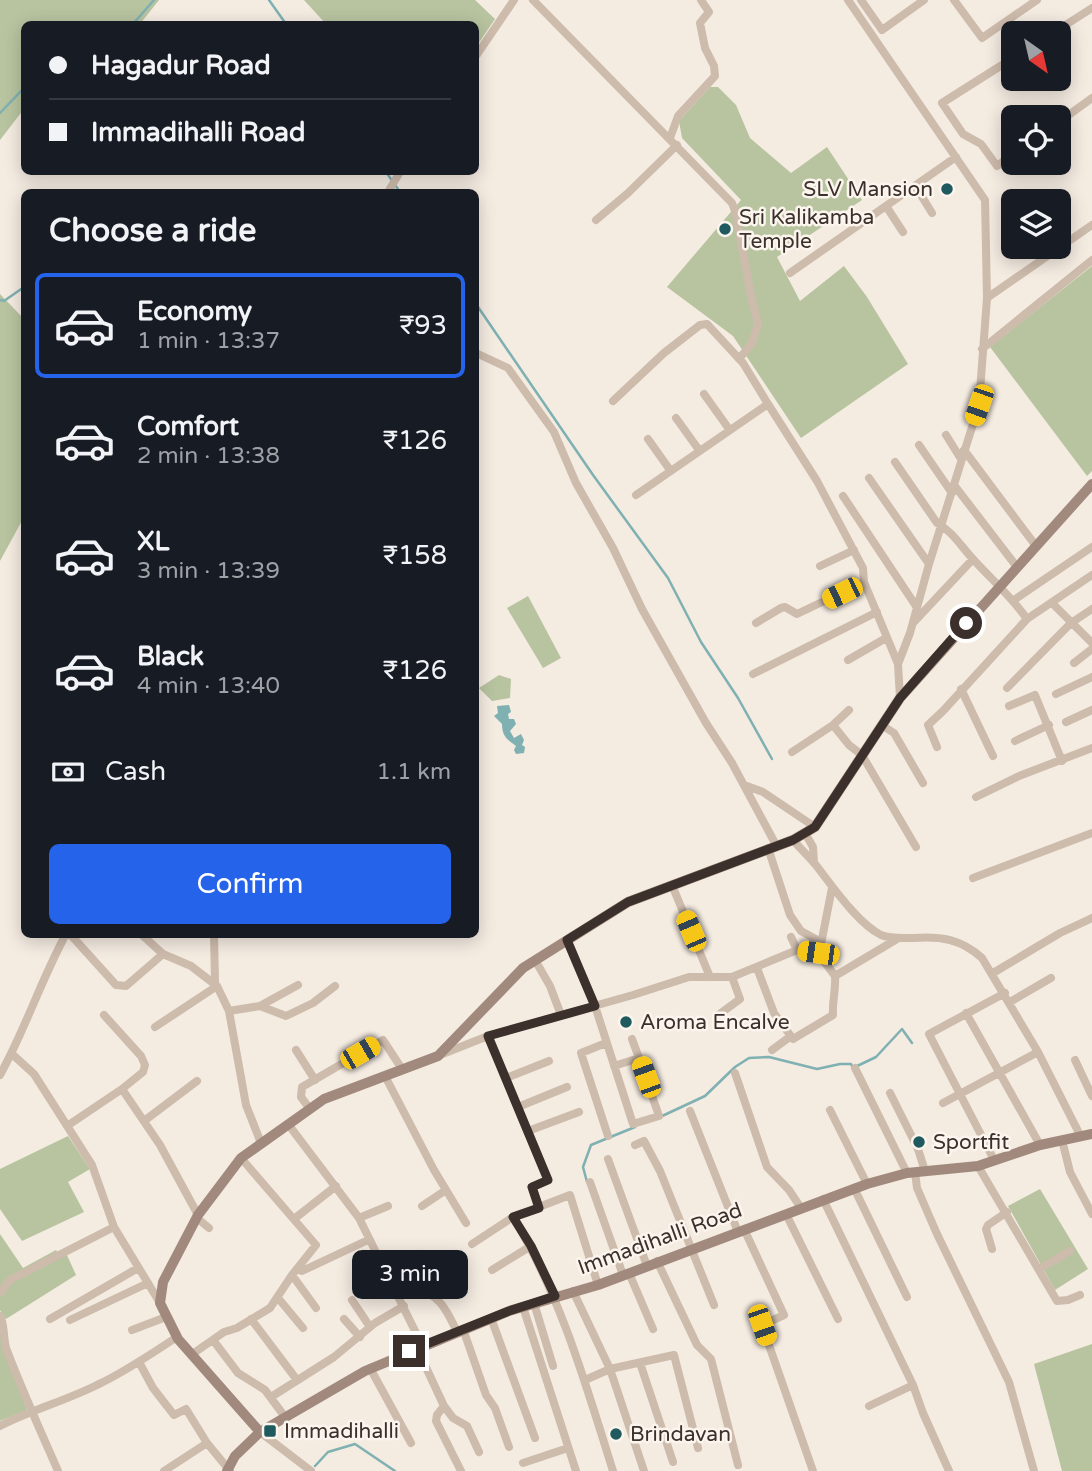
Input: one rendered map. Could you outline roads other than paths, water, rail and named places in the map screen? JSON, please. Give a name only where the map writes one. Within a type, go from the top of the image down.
[{"type":"street","points":[[479,52],[514,0]]},
{"type":"street","points":[[533,0],[732,203],[758,324],[752,343],[739,359]]},
{"type":"street","points":[[670,138],[678,116],[715,76],[700,23],[709,12],[701,0]]},
{"type":"street","points":[[848,0],[985,200],[987,298],[979,405],[898,664]]},
{"type":"street","points":[[861,0],[882,30],[924,0]]},
{"type":"street","points":[[954,0],[982,38],[1037,0]]},
{"type":"street","points":[[1071,21],[1092,8]]},
{"type":"street","points":[[1001,66],[942,103],[963,134],[981,144],[997,166],[1001,163]]},
{"type":"street","points":[[1071,113],[1092,98]]},
{"type":"street","points":[[596,220],[677,145]]},
{"type":"street","points":[[790,273],[956,157]]},
{"type":"street","points":[[916,187],[932,213]]},
{"type":"street","points":[[886,206],[903,232]]},
{"type":"street","points":[[987,298],[1092,225]]},
{"type":"street","points":[[982,349],[1092,260]]},
{"type":"street","points":[[613,401],[664,353],[700,325],[707,324],[739,359],[817,481],[854,550],[863,568],[864,582],[898,664],[900,698]]},
{"type":"street","points":[[479,354],[508,368],[554,432],[576,483],[613,548],[642,609],[744,785],[772,847],[790,915],[802,931],[821,942]]},
{"type":"street","points":[[704,394],[729,429]]},
{"type":"street","points":[[636,495],[768,404]]},
{"type":"street","points":[[676,418],[699,450]]},
{"type":"street","points":[[946,435],[1036,546]]},
{"type":"street","points":[[648,439],[670,470]]},
{"type":"street","points":[[919,444],[1017,567]]},
{"type":"street","points":[[895,462],[937,523],[1014,600],[1027,620]]},
{"type":"street","points":[[869,478],[929,564]]},
{"type":"street","points":[[438,1056],[523,968],[628,902],[793,840],[810,830],[900,698],[1092,484]]},
{"type":"street","points":[[843,496],[916,606]]},
{"type":"street","points":[[1014,600],[1092,547]]},
{"type":"street","points":[[820,566],[854,550]]},
{"type":"street","points":[[912,624],[973,559]]},
{"type":"street","points":[[937,747],[928,724],[1027,620],[1092,575]]},
{"type":"street","points":[[756,623],[785,607],[797,614],[864,582]]},
{"type":"street","points":[[1052,603],[1092,643]]},
{"type":"street","points":[[1007,688],[1070,623],[1092,609]]},
{"type":"street","points":[[753,674],[877,612]]},
{"type":"street","points":[[848,660],[886,638]]},
{"type":"street","points":[[1074,663],[1092,649]]},
{"type":"street","points":[[1056,694],[1092,677]]},
{"type":"street","points":[[961,689],[993,756]]},
{"type":"street","points":[[1009,706],[1035,695],[1062,761]]},
{"type":"street","points":[[792,752],[833,726],[849,710]]},
{"type":"street","points":[[1066,722],[1092,710]]},
{"type":"street","points":[[1015,741],[1049,725]]},
{"type":"street","points":[[833,726],[849,745],[862,755],[916,846]]},
{"type":"street","points":[[883,726],[894,733],[923,783]]},
{"type":"street","points":[[976,797],[1019,776],[1092,748]]},
{"type":"street","points":[[744,785],[763,792],[810,830],[814,863]]},
{"type":"street","points":[[974,878],[1092,833]]},
{"type":"street","points":[[793,840],[832,888],[873,930],[883,936],[897,939],[936,936],[958,941],[982,958],[1005,993],[1086,1136]]},
{"type":"street","points":[[672,885],[710,977]]},
{"type":"street","points":[[818,953],[832,888]]},
{"type":"street","points":[[993,973],[1060,933],[1092,918]]},
{"type":"street","points":[[791,937],[797,950]]},
{"type":"street","points":[[0,1075],[12,1054],[47,971],[66,938]]},
{"type":"street","points":[[72,938],[120,987],[126,986],[163,954]]},
{"type":"street","points":[[145,938],[163,954],[191,966],[216,984]]},
{"type":"street","points":[[214,938],[216,984],[229,1011],[246,1105],[261,1143]]},
{"type":"street","points":[[835,976],[897,939]]},
{"type":"street","points":[[567,940],[595,1006],[633,1124],[659,1116],[632,1039]]},
{"type":"street","points":[[160,1303],[163,1282],[198,1217],[241,1158],[324,1099],[488,1036],[689,977],[732,977],[797,950],[818,953],[835,976],[836,990],[831,1003],[833,1015],[793,1039],[774,1013],[757,968]]},
{"type":"street","points":[[535,960],[550,986],[561,1014]]},
{"type":"street","points":[[717,1016],[740,999],[732,977]]},
{"type":"street","points":[[1010,1002],[1051,978]]},
{"type":"street","points":[[155,1027],[216,984]]},
{"type":"street","points":[[229,1011],[260,1006],[298,985]]},
{"type":"street","points":[[260,1006],[286,1016],[313,1003],[335,986]]},
{"type":"street","points":[[994,1160],[929,1034],[1005,993]]},
{"type":"street","points":[[966,1013],[1040,1145]]},
{"type":"street","points":[[67,1126],[143,1072],[145,1065],[141,1056],[104,1015]]},
{"type":"street","points":[[488,1036],[548,1180],[532,1187],[539,1208]]},
{"type":"street","points":[[772,1050],[791,1036]]},
{"type":"street","points":[[310,1109],[301,1097],[302,1087],[383,1040],[402,1069]]},
{"type":"street","points":[[606,1043],[581,1053],[608,1136]]},
{"type":"street","points":[[296,1050],[315,1080]]},
{"type":"street","points":[[943,1102],[1038,1052]]},
{"type":"street","points":[[12,1054],[34,1074],[93,1165],[114,1227],[160,1303],[177,1337],[260,1432],[311,1471]]},
{"type":"street","points":[[614,1066],[639,1058]]},
{"type":"street","points":[[1075,1060],[1092,1096]]},
{"type":"street","points":[[506,1078],[549,1061]]},
{"type":"street","points":[[855,1068],[916,1172]]},
{"type":"street","points":[[735,1073],[767,1167],[789,1190],[801,1208]]},
{"type":"street","points":[[386,1076],[466,1223]]},
{"type":"street","points":[[144,1121],[197,1082]]},
{"type":"street","points":[[518,1107],[567,1087]]},
{"type":"street","points":[[122,1089],[160,1145],[198,1217],[209,1228]]},
{"type":"street","points":[[890,1093],[918,1149],[917,1188],[1009,1382],[1034,1471]]},
{"type":"street","points":[[830,1110],[867,1184]]},
{"type":"street","points":[[690,1111],[741,1231],[784,1315],[762,1325],[813,1471]]},
{"type":"street","points":[[528,1131],[579,1112]]},
{"type":"street","points":[[288,1124],[359,1218],[404,1306],[444,1406],[453,1418],[467,1426],[479,1452]]},
{"type":"street","name":"Immadihalli Road","points":[[229,1470],[235,1456],[260,1432],[370,1368],[460,1330],[555,1296],[598,1285],[854,1188],[916,1172],[978,1166],[1040,1145],[1086,1136]]},
{"type":"street","points":[[1062,1140],[1070,1172],[1092,1214]]},
{"type":"street","points":[[635,1144],[644,1141],[660,1171],[714,1305]]},
{"type":"street","points":[[191,1354],[224,1332],[237,1328],[270,1308],[316,1245],[241,1158]]},
{"type":"street","points":[[608,1159],[652,1264],[697,1345],[711,1359],[738,1465]]},
{"type":"street","points":[[978,1166],[1058,1301],[1080,1295]]},
{"type":"street","points":[[590,1182],[626,1274],[653,1329]]},
{"type":"street","points":[[294,1219],[336,1186]]},
{"type":"street","points":[[854,1188],[907,1297]]},
{"type":"street","points":[[422,1206],[446,1190]]},
{"type":"street","points":[[472,1244],[513,1217],[570,1195],[598,1285]]},
{"type":"street","points":[[823,1199],[913,1385],[948,1471]]},
{"type":"street","points":[[359,1218],[388,1206]]},
{"type":"street","points":[[992,1249],[986,1229],[1007,1212]]},
{"type":"street","points":[[786,1214],[838,1319]]},
{"type":"street","points":[[513,1217],[531,1246],[555,1296],[613,1471]]},
{"type":"street","points":[[0,1293],[10,1280],[114,1227]]},
{"type":"street","points":[[294,1272],[302,1271],[368,1240]]},
{"type":"street","points":[[492,1270],[531,1246]]},
{"type":"street","points":[[1039,1269],[1070,1251]]},
{"type":"street","points":[[387,1274],[416,1254]]},
{"type":"street","points":[[50,1319],[138,1268]]},
{"type":"street","points":[[294,1272],[316,1308]]},
{"type":"street","points":[[69,1320],[148,1283]]},
{"type":"street","points":[[420,1289],[434,1295],[442,1303],[460,1330],[486,1395],[495,1408],[509,1447]]},
{"type":"street","points":[[573,1291],[610,1369],[644,1471]]},
{"type":"street","points":[[278,1298],[303,1328]]},
{"type":"street","points":[[352,1300],[370,1326]]},
{"type":"street","points":[[528,1305],[553,1366]]},
{"type":"street","points":[[528,1305],[549,1392],[552,1392],[576,1471]]},
{"type":"street","points":[[271,1397],[360,1336],[370,1326],[404,1306]]},
{"type":"street","points":[[0,1316],[3,1320],[3,1340],[58,1471]]},
{"type":"street","points":[[132,1330],[166,1317]]},
{"type":"street","points":[[491,1318],[535,1438]]},
{"type":"street","points":[[251,1319],[297,1380]]},
{"type":"street","points":[[344,1319],[360,1336]]},
{"type":"street","points":[[0,1426],[96,1386],[177,1337]]},
{"type":"street","points":[[213,1340],[238,1373],[265,1390],[285,1417]]},
{"type":"street","points":[[585,1380],[610,1369],[674,1355],[698,1447]]},
{"type":"street","points":[[139,1362],[153,1388],[174,1415],[186,1409],[207,1443],[229,1470]]},
{"type":"street","points":[[640,1363],[673,1462]]},
{"type":"street","points":[[370,1368],[411,1443]]},
{"type":"street","points":[[869,1406],[913,1385]]},
{"type":"street","points":[[444,1406],[436,1421],[461,1471]]},
{"type":"street","points":[[164,1471],[207,1443]]},
{"type":"street","points":[[523,1464],[568,1448]]},
{"type":"water","points":[[509,705],[509,719],[514,719],[516,724],[510,731],[514,738],[521,734],[524,753],[516,754],[516,746],[506,738],[502,724],[494,716],[498,713],[497,706]]},
{"type":"waterway","points":[[136,21],[154,0]]},
{"type":"waterway","points":[[269,0],[284,21]]},
{"type":"waterway","points":[[0,113],[21,91]]},
{"type":"waterway","points":[[388,175],[398,189]]},
{"type":"waterway","points":[[0,300],[4,301],[21,289]]},
{"type":"waterway","points":[[479,308],[593,475],[668,578],[701,642],[738,698],[772,759]]},
{"type":"waterway","points":[[660,1117],[705,1096],[735,1067],[749,1058],[769,1057],[817,1069],[840,1064],[851,1064],[853,1068],[876,1057],[902,1029],[912,1043]]},
{"type":"waterway","points":[[587,1182],[583,1167],[591,1145],[635,1127]]},
{"type":"waterway","points":[[315,1466],[328,1452],[355,1444],[395,1471]]},
{"type":"place","name":"SLV Mansion","points":[[947,189]]},
{"type":"place","name":"Sri Kalikamba Temple","points":[[725,229]]},
{"type":"place","name":"Aroma Encalve","points":[[626,1022]]},
{"type":"place","name":"Sportfit","points":[[919,1142]]},
{"type":"place","name":"Immadihalli","points":[[270,1431]]},
{"type":"place","name":"Brindavan","points":[[616,1434]]}]
